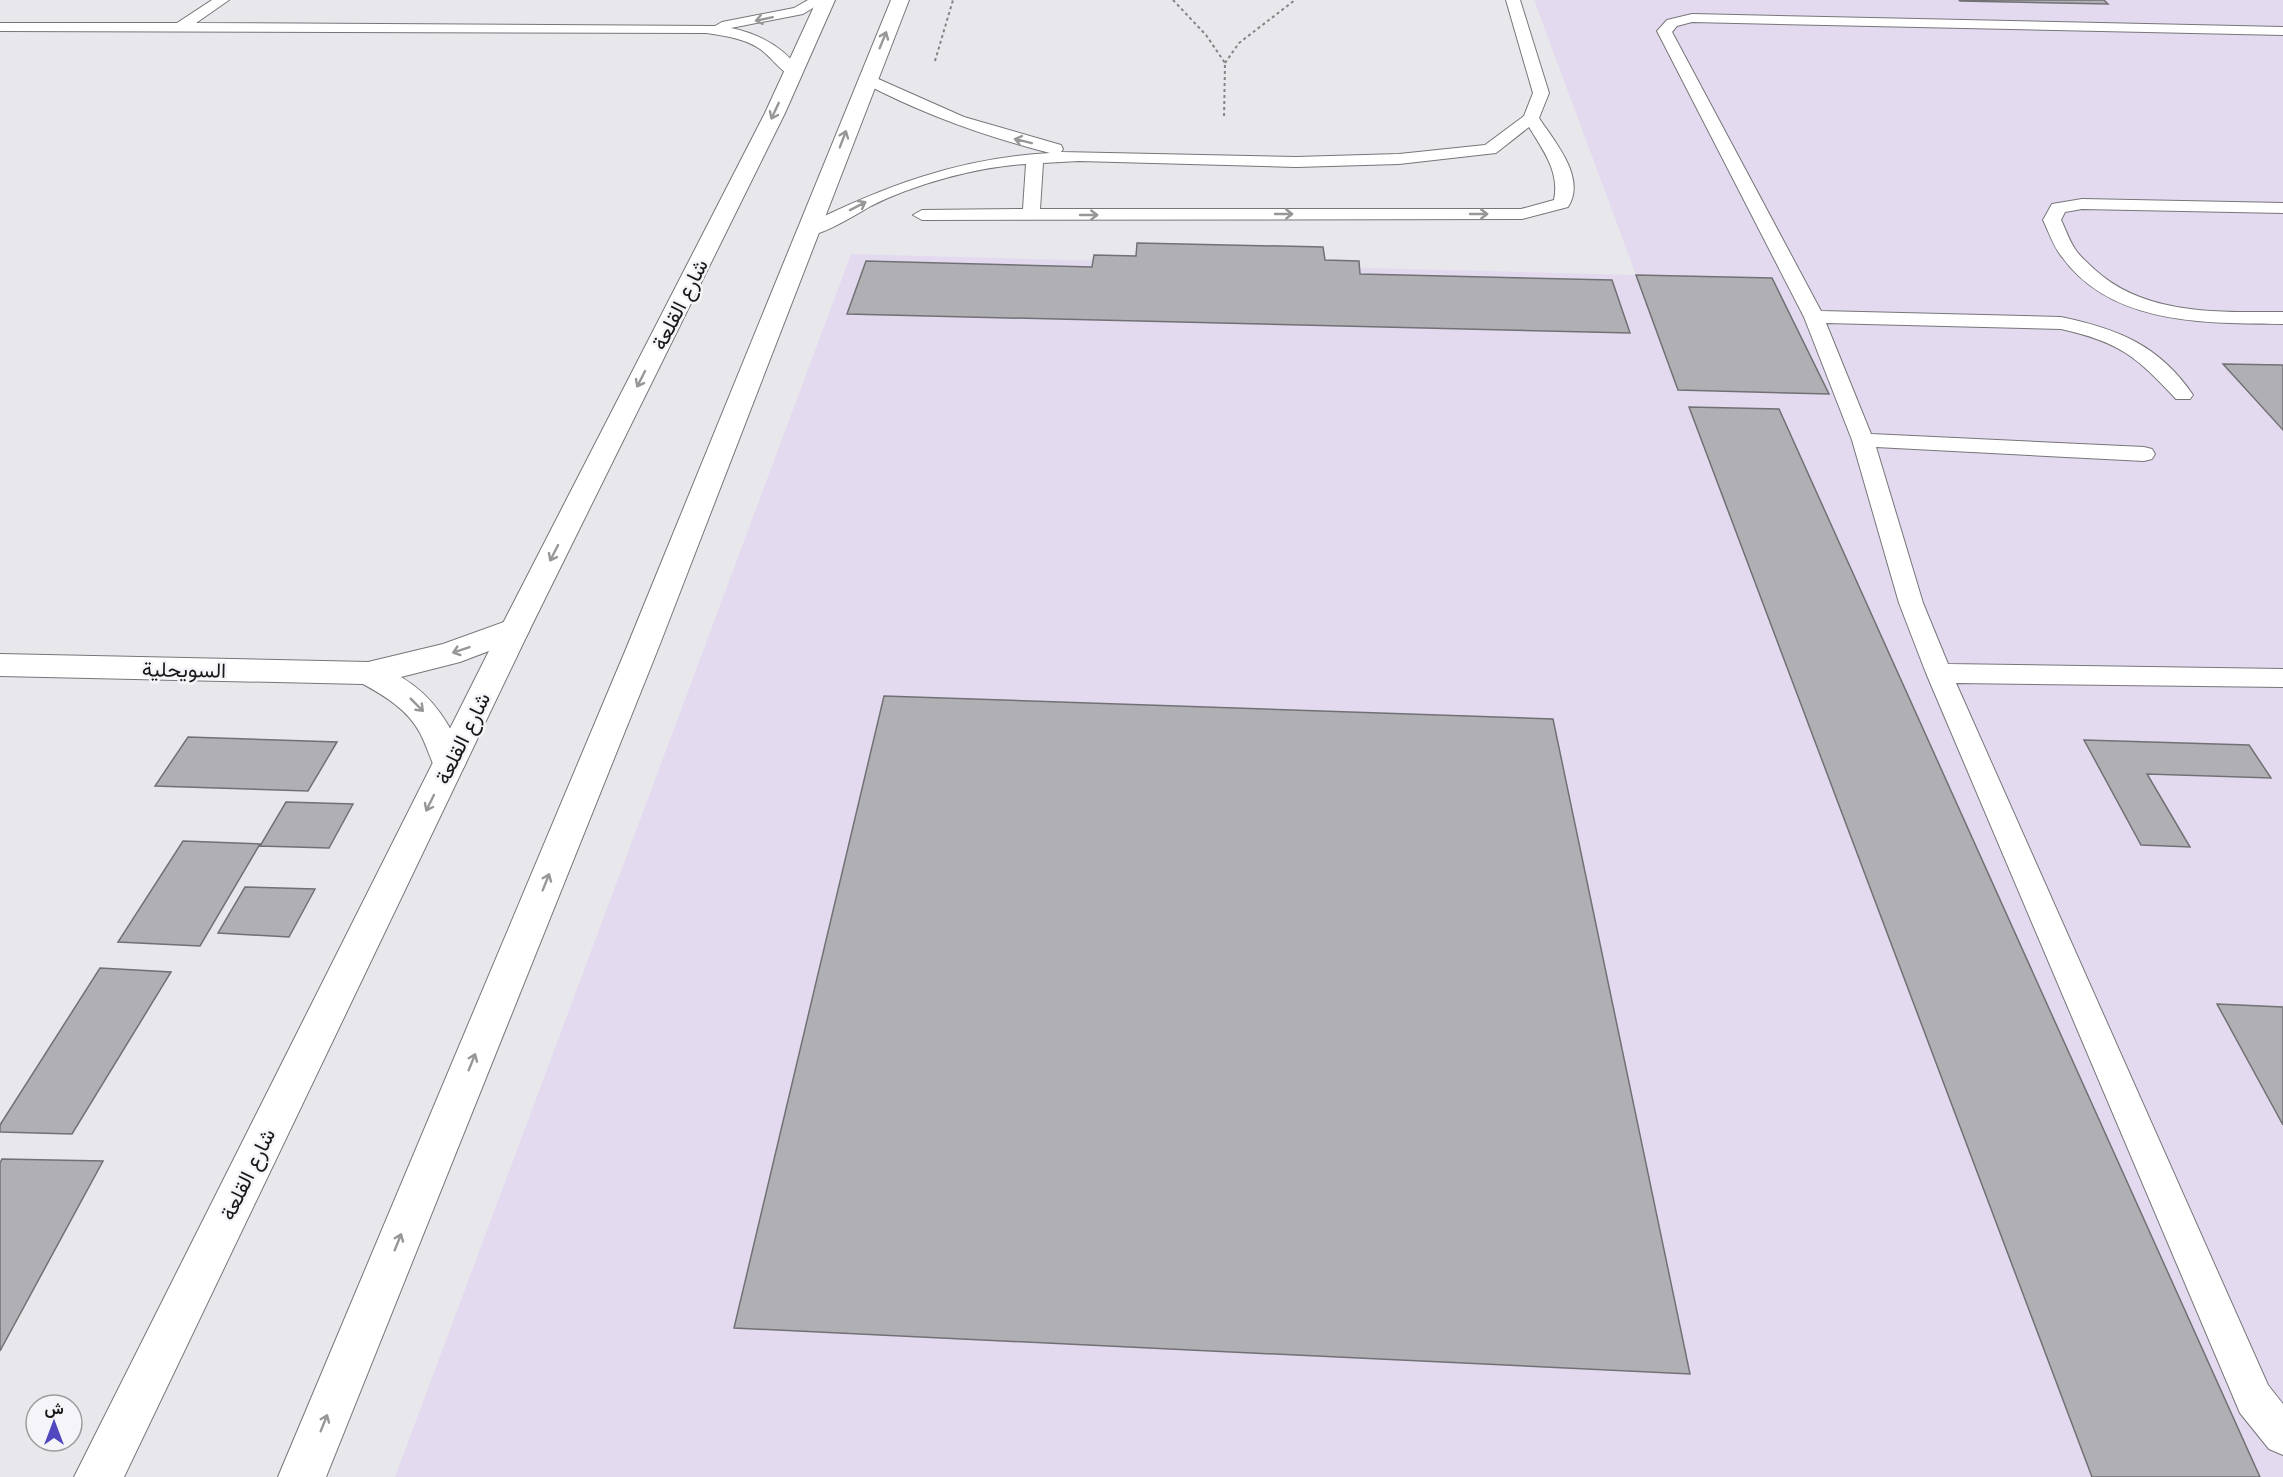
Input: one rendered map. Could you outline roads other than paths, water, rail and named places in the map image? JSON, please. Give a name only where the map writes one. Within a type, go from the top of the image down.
[{"type":"main road","name":"شارع القلعة","points":[[98,1477],[826,0]]},
{"type":"main road","points":[[302,1477],[642,649],[900,0]]},
{"type":"main road","name":"السويحلية","points":[[0,665],[368,674],[449,654],[516,629]]},
{"type":"main road","name":"السويحلية","points":[[368,674],[394,686],[417,703],[438,730],[449,763]]},
{"type":"lane","points":[[182,27],[222,0]]},
{"type":"lane","points":[[706,29],[798,11],[819,0]]},
{"type":"lane","points":[[806,232],[870,200],[947,173],[1035,159],[1079,156],[1296,162],[1399,159],[1490,149],[1531,118],[1541,93],[1513,0]]},
{"type":"lane","points":[[2283,31],[2047,17],[1692,18],[1672,23],[1664,31],[1814,316],[1863,440],[1911,603],[1939,673],[2254,1399],[2283,1435]]},
{"type":"lane","points":[[0,27],[706,29],[742,34],[771,47],[793,71]]},
{"type":"lane","points":[[867,80],[917,106],[996,134],[1079,156]]},
{"type":"lane","points":[[922,215],[1522,214],[1562,203],[1567,189],[1565,174],[1531,118]]},
{"type":"lane","points":[[1031,215],[1035,159]]},
{"type":"lane","points":[[2283,208],[2082,204],[2058,208],[2052,220],[2070,256],[2114,293],[2149,309],[2199,317],[2283,318]]},
{"type":"lane","points":[[1814,316],[2061,323],[2100,332],[2128,344],[2151,362],[2183,395]]},
{"type":"lane","points":[[1863,440],[2144,454]]},
{"type":"lane","points":[[1939,673],[2283,678]]}]
